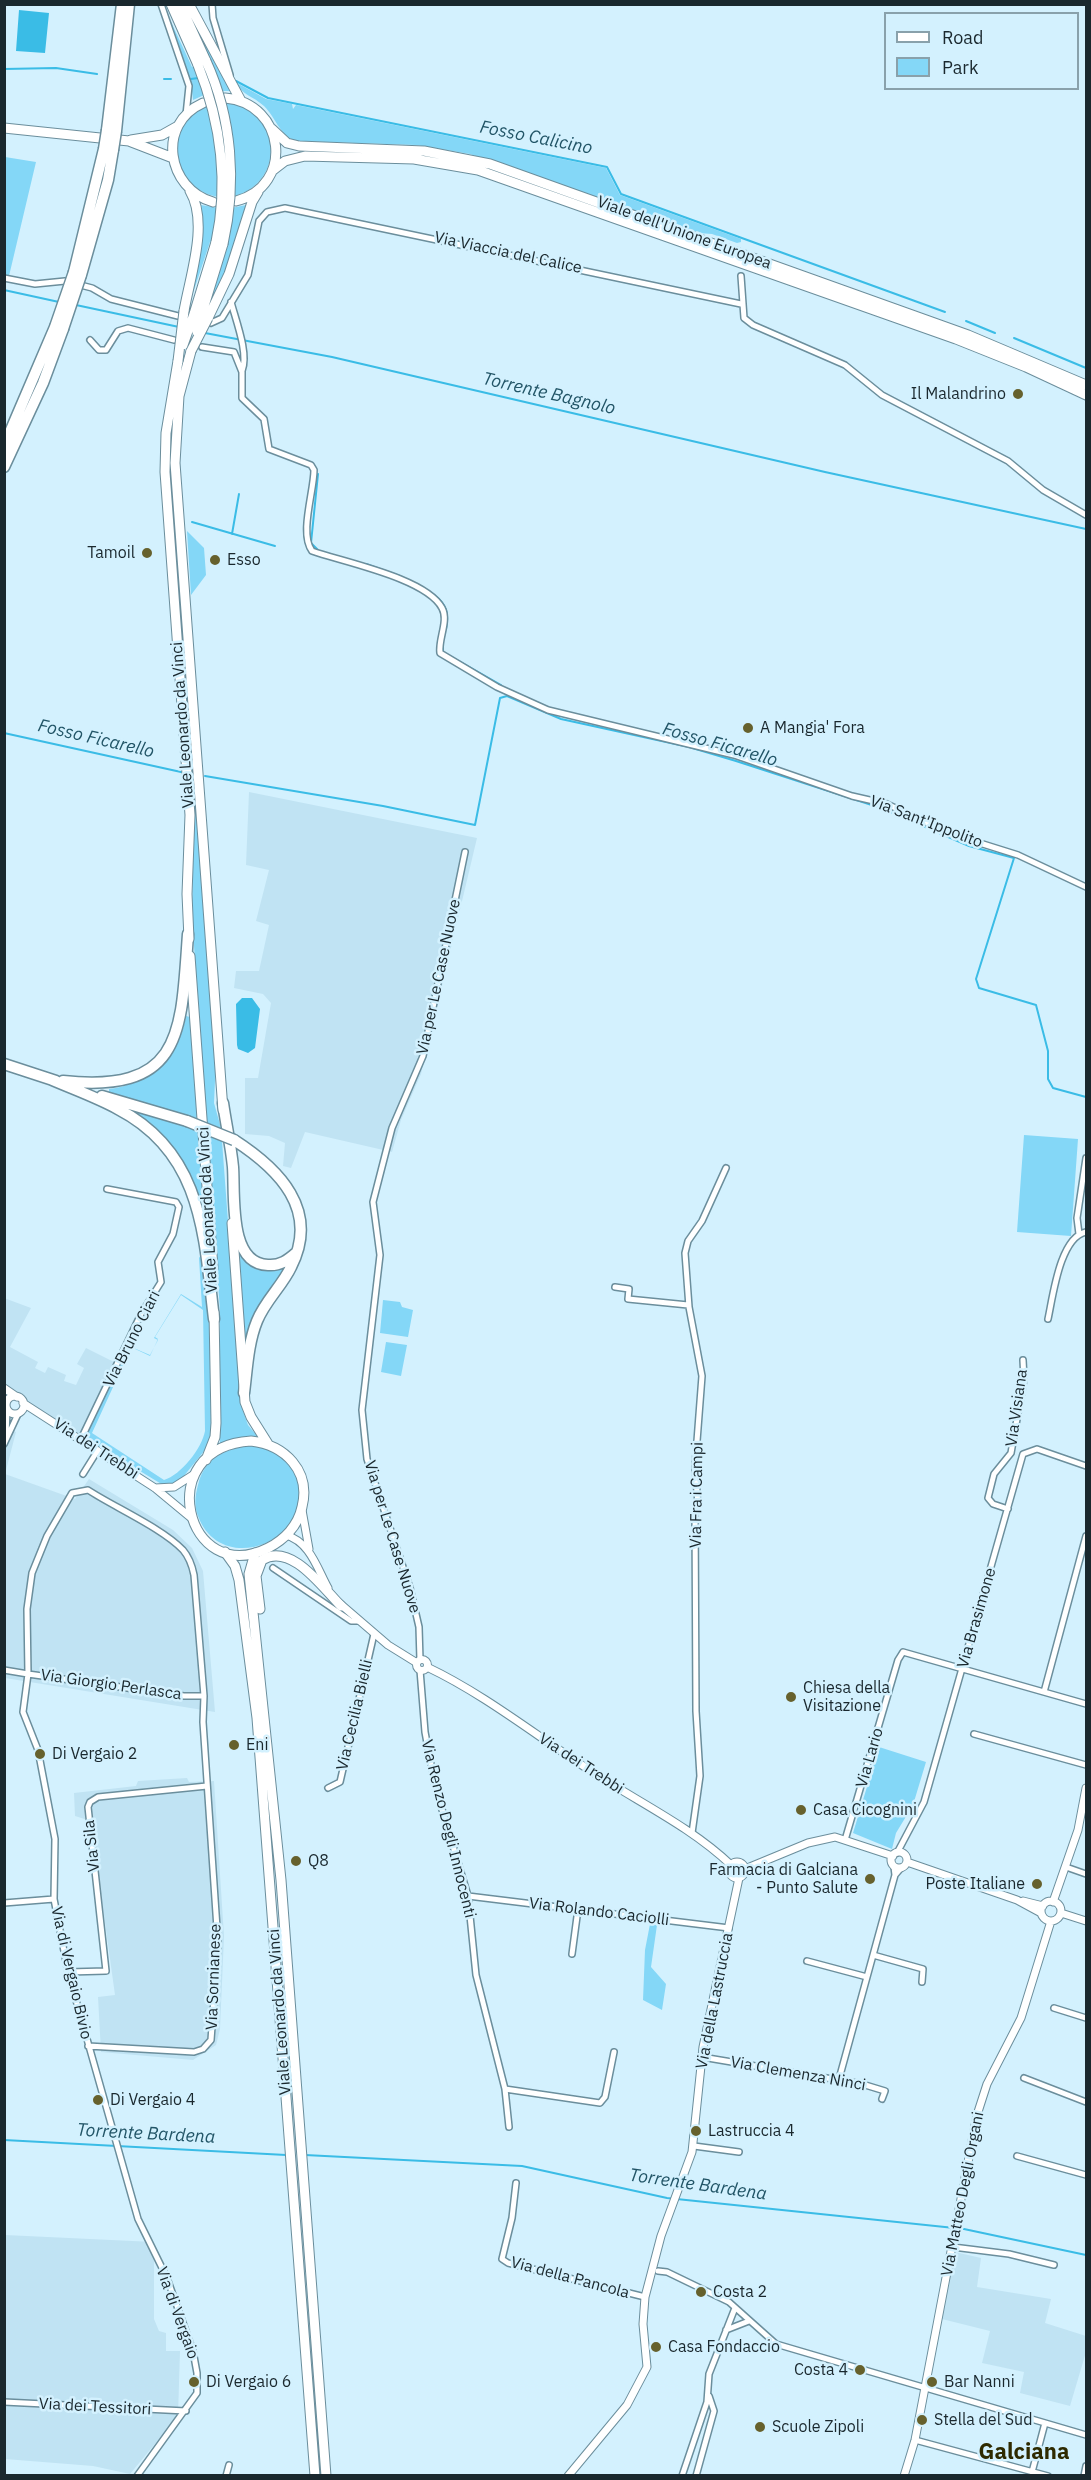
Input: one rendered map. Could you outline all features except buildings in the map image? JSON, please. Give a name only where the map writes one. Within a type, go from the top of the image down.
[{"type":"highway","points":[[111,130],[122,4]]},
{"type":"highway","points":[[4,467],[43,383],[108,180],[108,149],[129,4]]},
{"type":"highway","points":[[4,446],[59,328]]},
{"type":"highway","points":[[50,1079],[97,1084],[122,1081],[144,1071],[162,1058],[172,1044],[182,1015],[188,934]]},
{"type":"highway","points":[[4,1064],[188,1121],[234,1140],[268,1166],[290,1192],[302,1227],[299,1251],[258,1320],[249,1355],[244,1393]]},
{"type":"highway","points":[[50,1079],[119,1109],[149,1131],[176,1159],[190,1184],[204,1229],[214,1319]]},
{"type":"highway","points":[[223,1103],[233,1166],[237,1227],[242,1248],[250,1258],[262,1265],[274,1266],[287,1261],[299,1251]]},
{"type":"main road","points":[[171,4],[221,101],[229,143],[230,198],[219,243],[196,316]]},
{"type":"main road","points":[[180,4],[202,63]]},
{"type":"main road","points":[[189,4],[241,101]]},
{"type":"main road","name":"Viale dell'Unione Europea","points":[[225,98],[241,101],[259,112],[287,143],[299,146],[416,150],[490,164],[968,335],[1086,385]]},
{"type":"main road","points":[[196,316],[199,215],[188,188],[178,174],[173,158],[173,142],[178,126],[185,116],[203,103]]},
{"type":"main road","points":[[129,141],[162,135],[178,126]]},
{"type":"main road","points":[[4,128],[129,141],[173,158]]},
{"type":"main road","name":"Viale dell'Unione Europea","points":[[272,129],[276,146],[272,171]]},
{"type":"main road","name":"Viale dell'Unione Europea","points":[[236,201],[260,189],[272,171],[285,161],[305,156],[414,159],[478,170],[956,339],[1026,367],[1086,395]]},
{"type":"main road","points":[[188,188],[213,202]]},
{"type":"main road","points":[[196,316],[237,250],[252,202],[260,189]]},
{"type":"main road","name":"Viale Leonardo da Vinci","points":[[196,316],[191,351],[179,396],[175,463],[244,1393],[251,1417],[268,1444]]},
{"type":"main road","name":"Viale Leonardo da Vinci","points":[[196,316],[178,361],[168,413],[165,472],[190,815],[188,934],[209,1211],[214,1319],[216,1423],[206,1460],[197,1472],[189,1494],[190,1517],[204,1539],[225,1552],[235,1566],[239,1580],[257,1718],[315,2475]]},
{"type":"main road","name":"Viale Leonardo da Vinci","points":[[206,1460],[235,1444],[251,1441],[268,1444],[284,1452],[298,1469],[304,1486],[302,1510]]},
{"type":"main road","points":[[225,1552],[255,1553],[270,1547],[286,1535],[302,1510]]},
{"type":"main road","name":"Viale Leonardo da Vinci","points":[[255,1553],[249,1574],[272,1775],[326,2475]]},
{"type":"main road","points":[[263,1686],[264,1655],[256,1576],[262,1560],[275,1554],[288,1557],[342,1606]]},
{"type":"street","points":[[161,4],[189,86],[185,116]]},
{"type":"street","points":[[212,4],[213,18],[228,63],[231,82]]},
{"type":"street","name":"Via Viaccia del Calice","points":[[231,301],[249,271],[259,221],[275,209],[285,208],[432,237],[741,304]]},
{"type":"street","points":[[741,276],[741,304],[744,318],[753,325],[845,365],[882,395],[1008,461],[1043,490],[1086,515]]},
{"type":"street","points":[[4,278],[35,284],[54,280],[72,283],[92,288],[111,299],[220,320],[231,301]]},
{"type":"street","points":[[231,301],[245,352],[246,363],[242,372]]},
{"type":"street","points":[[90,340],[96,348],[106,350],[118,332],[128,328],[174,340]]},
{"type":"street","points":[[202,347],[234,352],[242,372]]},
{"type":"street","name":"Via Sant'Ippolito","points":[[242,372],[242,398],[264,419],[269,449],[311,465],[314,470],[307,545],[312,551],[382,572],[413,586],[435,600],[442,607],[444,614],[440,653],[497,687],[548,710],[734,755],[852,796],[887,804],[951,834],[1018,855],[1086,887]]},
{"type":"street","name":"Via per Le Case Nuove","points":[[421,1665],[419,1627],[410,1588],[366,1459],[362,1410],[380,1255],[373,1202],[392,1128],[423,1056],[465,852]]},
{"type":"street","points":[[1078,1234],[1077,1218],[1086,1158]]},
{"type":"street","name":"Via Fra i Campi","points":[[692,1833],[700,1776],[696,1711],[695,1510],[698,1504],[695,1467],[702,1376],[688,1305],[686,1253],[688,1240],[702,1221],[726,1168]]},
{"type":"street","name":"Via Bruno Ciari","points":[[81,1439],[141,1314],[161,1282],[158,1262],[173,1234],[179,1206],[176,1202],[107,1189]]},
{"type":"street","points":[[1048,1319],[1066,1248],[1078,1234],[1086,1232]]},
{"type":"street","points":[[615,1287],[629,1289],[628,1299],[688,1305]]},
{"type":"street","name":"Via Visiana","points":[[1008,1509],[990,1502],[988,1495],[994,1474],[1011,1453],[1024,1379],[1023,1360]]},
{"type":"street","points":[[4,1388],[17,1397]]},
{"type":"street","points":[[6,1437],[6,1404],[11,1397],[17,1397]]},
{"type":"street","name":"Via dei Trebbi","points":[[17,1397],[155,1488],[190,1517]]},
{"type":"street","points":[[4,1444],[23,1403]]},
{"type":"street","points":[[6,1404],[19,1413]]},
{"type":"street","name":"Via dei Trebbi","points":[[19,1413],[37,1411]]},
{"type":"street","name":"Via Brasimone","points":[[899,1861],[907,1830],[924,1802],[1022,1457],[1026,1451],[1036,1449],[1086,1466]]},
{"type":"street","points":[[83,1474],[98,1450]]},
{"type":"street","name":"Via dei Trebbi","points":[[155,1488],[174,1487],[197,1472]]},
{"type":"street","name":"Via Giorgio Perlasca","points":[[4,1670],[204,1696],[194,1575],[188,1556],[170,1539],[88,1490],[72,1493]]},
{"type":"street","name":"Via di Vergaio Bivio","points":[[72,1493],[47,1536],[32,1573],[27,1609],[28,1674],[23,1707],[26,1722],[38,1750],[55,1839],[54,1899],[68,1972],[116,2139]]},
{"type":"street","points":[[302,1510],[309,1551]]},
{"type":"street","points":[[286,1535],[298,1539],[309,1551]]},
{"type":"street","points":[[1044,1692],[1086,1538]]},
{"type":"street","name":"Via dei Trebbi","points":[[309,1551],[328,1588],[342,1606],[374,1634],[702,1838],[731,1865]]},
{"type":"street","points":[[273,1568],[351,1622],[359,1621]]},
{"type":"street","name":"Via Cecilia Bielli","points":[[327,1788],[335,1786],[341,1778],[374,1634]]},
{"type":"street","name":"Via Lario","points":[[845,1840],[900,1655],[910,1652],[1086,1704]]},
{"type":"street","name":"Via Renzo Degli Innocenti","points":[[421,1665],[425,1732],[435,1786],[468,1896],[476,1975],[505,2089],[509,2127]]},
{"type":"street","points":[[204,1696],[207,1786]]},
{"type":"street","points":[[974,1734],[1086,1765]]},
{"type":"street","name":"Via Sila","points":[[68,1972],[106,1971],[88,1807],[90,1802],[98,1797],[207,1786]]},
{"type":"street","name":"Via Sornianese","points":[[88,2046],[194,2052],[203,2049],[211,2040],[218,1943],[207,1786]]},
{"type":"street","points":[[1042,1909],[1053,1902],[1066,1867],[1080,1823],[1086,1788]]},
{"type":"street","points":[[745,1869],[808,1843],[835,1837],[1042,1909]]},
{"type":"street","points":[[840,2079],[899,1861]]},
{"type":"street","points":[[740,1862],[745,1869],[745,1874],[739,1878],[731,1874],[731,1865],[740,1862]]},
{"type":"street","points":[[1066,1867],[1086,1874]]},
{"type":"street","name":"Via della Lastruccia","points":[[568,2475],[620,2414],[643,2376],[648,2358],[644,2324],[645,2297],[655,2270],[661,2236],[694,2146],[702,2057],[739,1878]]},
{"type":"street","name":"Via Rolando Caciolli","points":[[468,1896],[729,1929]]},
{"type":"street","points":[[4,1903],[54,1899]]},
{"type":"street","points":[[1053,1902],[1058,1905],[1061,1913]]},
{"type":"street","points":[[572,1954],[578,1909]]},
{"type":"street","points":[[1042,1909],[1043,1918],[1051,1921],[1058,1918],[1061,1913]]},
{"type":"street","points":[[1061,1913],[1086,1921]]},
{"type":"street","name":"Via Matteo Degli Organi","points":[[904,2475],[915,2440],[981,2100],[1021,2018],[1051,1921]]},
{"type":"street","points":[[873,1955],[923,1969],[922,1982]]},
{"type":"street","points":[[807,1961],[867,1977]]},
{"type":"street","points":[[1054,2008],[1086,2018]]},
{"type":"street","points":[[505,2089],[600,2103],[605,2097],[614,2052]]},
{"type":"street","name":"Via Clemenza Ninci","points":[[702,2057],[840,2079],[885,2091],[882,2098]]},
{"type":"street","points":[[1024,2078],[1086,2102]]},
{"type":"street","name":"Via di Vergaio","points":[[116,2139],[138,2219],[167,2277],[193,2351],[197,2393],[137,2475]]},
{"type":"street","points":[[694,2146],[739,2152]]},
{"type":"street","points":[[1017,2156],[1086,2175]]},
{"type":"street","name":"Via della Pancola","points":[[516,2183],[512,2218],[502,2259],[508,2263],[645,2297]]},
{"type":"street","points":[[953,2247],[1009,2254],[1054,2265]]},
{"type":"street","points":[[655,2270],[667,2272],[729,2302],[776,2344],[1086,2435]]},
{"type":"street","points":[[682,2475],[705,2409],[709,2374],[735,2308]]},
{"type":"street","points":[[725,2331],[749,2321]]},
{"type":"street","points":[[696,2475],[713,2413],[714,2406],[708,2395]]},
{"type":"street","name":"Via dei Tessitori","points":[[4,2402],[186,2411]]},
{"type":"street","points":[[705,2409],[709,2408],[713,2413]]},
{"type":"street","points":[[1032,2472],[1045,2423]]},
{"type":"street","points":[[915,2440],[1048,2475]]},
{"type":"street","points":[[226,2475],[229,2465]]},
{"type":"street","points":[[1084,2475],[1086,2466]]},
{"type":"shaded area","points":[[19,10],[49,13],[45,53],[16,51]]},
{"type":"shaded area","points":[[249,792],[477,838],[421,1074],[401,1120],[392,1152],[305,1132],[291,1168],[283,1166],[285,1143],[269,1136],[245,1134],[245,1078],[258,1078],[271,1003],[263,994],[234,988],[236,971],[259,971],[269,925],[256,921],[269,870],[246,865]]},
{"type":"shaded area","points":[[242,998],[252,998],[260,1009],[255,1048],[248,1053],[238,1049],[237,1045],[236,1004]]},
{"type":"shaded area","points":[[4,1298],[31,1308],[10,1347],[38,1362],[35,1368],[45,1373],[48,1367],[66,1375],[64,1381],[76,1385],[84,1368],[77,1364],[86,1348],[120,1365],[84,1437],[5,1392]]},
{"type":"shaded area","points":[[4,1427],[16,1432],[5,1474],[75,1499],[89,1479],[173,1530],[192,1548],[203,1571],[215,1712],[5,1678]]},
{"type":"shaded area","points":[[187,1778],[189,1782],[214,1781],[224,1936],[220,2029],[216,2045],[193,2060],[101,2052],[98,1997],[115,1995],[91,1821],[75,1816],[74,1793],[136,1786],[138,1781]]},
{"type":"shaded area","points":[[5,2235],[154,2242],[154,2319],[159,2331],[166,2333],[166,2351],[180,2351],[178,2416],[130,2474],[93,2466],[5,2459]]},
{"type":"shaded area","points":[[955,2252],[981,2258],[977,2287],[1051,2299],[1045,2323],[1086,2336],[1086,2352],[1070,2406],[1020,2393],[1024,2372],[982,2363],[990,2331],[942,2319]]},
{"type":"green space","points":[[185,5],[231,91],[213,91],[193,100],[191,83],[166,11],[192,67],[210,59]]},
{"type":"green space","points":[[235,82],[266,99],[292,104],[293,109],[296,105],[606,168],[620,195],[741,239],[741,242],[737,243],[712,234],[698,233],[470,154],[416,145],[295,141],[281,130],[264,106],[244,93]]},
{"type":"green space","points":[[224,103],[242,107],[257,117],[267,132],[271,150],[267,168],[257,183],[242,193],[224,197],[206,193],[191,183],[181,168],[177,150],[181,132],[191,117],[206,107]]},
{"type":"green space","points":[[5,157],[36,162],[9,276],[4,275]]},
{"type":"green space","points":[[201,205],[226,209],[246,205],[225,273],[208,308],[228,245],[210,242],[189,305],[203,222]]},
{"type":"green space","points":[[173,493],[216,1058],[214,1103],[221,1128],[242,1408],[248,1425],[258,1437],[220,1444],[220,1311],[192,918],[194,811]]},
{"type":"green space","points":[[187,531],[204,548],[206,575],[191,595]]},
{"type":"green space","points":[[186,1016],[190,1017],[205,1218],[193,1184],[131,1115],[134,1111],[184,1125],[109,1093],[109,1089],[137,1081],[160,1066],[177,1043]]},
{"type":"green space","points":[[1024,1135],[1078,1139],[1071,1236],[1017,1232]]},
{"type":"green space","points":[[238,1245],[243,1254],[289,1265],[246,1352]]},
{"type":"green space","points":[[204,1249],[210,1333],[211,1435],[205,1450],[179,1482],[163,1485],[84,1437],[129,1346],[150,1355],[154,1348],[150,1356],[133,1348],[130,1350],[92,1433],[164,1480],[184,1467],[195,1453],[205,1431],[203,1310],[181,1295],[155,1337],[158,1340],[154,1338],[181,1294],[202,1307],[199,1258]]},
{"type":"green space","points":[[383,1300],[400,1302],[402,1307],[413,1310],[408,1337],[380,1333]]},
{"type":"green space","points":[[386,1342],[407,1345],[401,1376],[381,1372]]},
{"type":"green space","points":[[261,1445],[285,1458],[293,1466],[299,1486],[298,1507],[289,1525],[276,1538],[259,1546],[241,1548],[224,1544],[209,1534],[198,1516],[195,1505],[202,1474],[213,1459],[221,1454],[240,1447]]},
{"type":"green space","points":[[879,1747],[926,1762],[913,1805],[896,1833],[892,1849],[853,1833]]},
{"type":"green space","points":[[650,1924],[657,1925],[651,1967],[666,1984],[662,2010],[643,2000],[645,1950]]},
{"type":"waterway","name":"Fosso Calicino","points":[[4,69],[56,68],[97,74]]},
{"type":"waterway","name":"Fosso Calicino","points":[[191,79],[198,78]]},
{"type":"waterway","name":"Fosso Calicino","points":[[164,79],[171,79]]},
{"type":"waterway","name":"Fosso Calicino","points":[[236,81],[268,98],[607,167],[621,194],[945,312]]},
{"type":"waterway","name":"Torrente Bagnolo","points":[[4,290],[59,302]]},
{"type":"waterway","name":"Torrente Bagnolo","points":[[76,305],[179,327]]},
{"type":"waterway","name":"Fosso Calicino","points":[[966,321],[995,333]]},
{"type":"waterway","name":"Torrente Bagnolo","points":[[205,333],[332,357],[825,472],[1086,529]]},
{"type":"waterway","name":"Fosso Calicino","points":[[1014,338],[1086,368]]},
{"type":"waterway","points":[[318,474],[311,543],[318,550]]},
{"type":"waterway","points":[[232,534],[239,494]]},
{"type":"waterway","points":[[192,522],[275,546]]},
{"type":"waterway","points":[[366,564],[400,576]]},
{"type":"waterway","points":[[434,595],[442,602],[446,610],[446,629]]},
{"type":"waterway","points":[[443,646],[443,652],[501,685]]},
{"type":"waterway","name":"Fosso Ficarello","points":[[205,776],[383,806],[475,825],[500,698],[507,696],[561,719],[689,747],[884,809],[969,846],[1014,858],[976,979],[979,988],[1036,1005],[1048,1051],[1048,1079],[1053,1088],[1086,1097]]},
{"type":"waterway","name":"Fosso Ficarello","points":[[4,733],[181,772]]},
{"type":"waterway","name":"Torrente Bardena","points":[[4,2140],[286,2155]]},
{"type":"waterway","name":"Torrente Bardena","points":[[305,2155],[522,2166],[667,2198],[964,2229],[1086,2255]]},
{"type":"place","name":"Il Malandrino","points":[[1018,394]]},
{"type":"place","name":"Tamoil","points":[[147,553]]},
{"type":"place","name":"Esso","points":[[215,560]]},
{"type":"place","name":"A Mangia' Fora","points":[[748,728]]},
{"type":"place","name":"Chiesa della Visitazione","points":[[791,1697]]},
{"type":"place","name":"Eni","points":[[234,1745]]},
{"type":"place","name":"Di Vergaio 2","points":[[40,1754]]},
{"type":"place","name":"Casa Cicognini","points":[[801,1810]]},
{"type":"place","name":"Q8","points":[[296,1861]]},
{"type":"place","name":"Farmacia di Galciana - Punto Salute","points":[[870,1879]]},
{"type":"place","name":"Poste Italiane","points":[[1037,1884]]},
{"type":"place","name":"Di Vergaio 4","points":[[98,2100]]},
{"type":"place","name":"Lastruccia 4","points":[[696,2131]]},
{"type":"place","name":"Costa 2","points":[[701,2292]]},
{"type":"place","name":"Casa Fondaccio","points":[[656,2347]]},
{"type":"place","name":"Costa 4","points":[[860,2370]]},
{"type":"place","name":"Di Vergaio 6","points":[[194,2382]]},
{"type":"place","name":"Bar Nanni","points":[[932,2382]]},
{"type":"place","name":"Stella del Sud","points":[[922,2420]]},
{"type":"place","name":"Scuole Zipoli","points":[[760,2427]]},
{"type":"district","name":"Galciana","points":[[1024,2453]]}]
